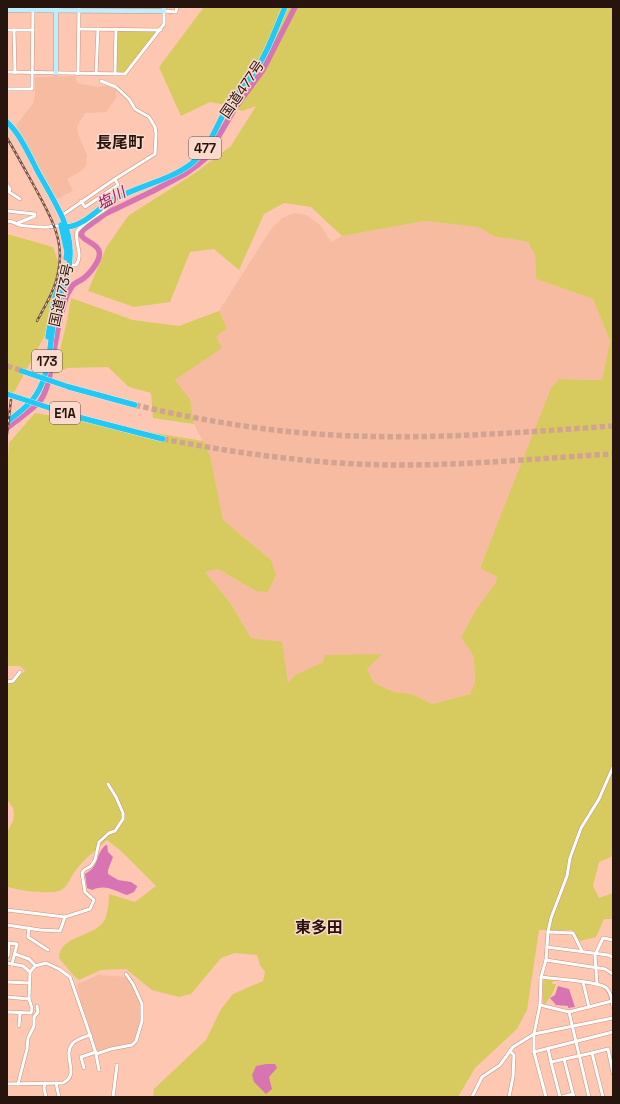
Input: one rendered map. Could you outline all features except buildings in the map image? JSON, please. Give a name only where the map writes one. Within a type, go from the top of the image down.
[{"type":"highway","name":"国道477号","points":[[64,226],[77,225],[110,201],[180,171],[192,164],[213,136],[229,103],[253,74],[267,50],[285,7]]},
{"type":"highway","name":"国道173号","points":[[7,122],[17,134],[61,216],[64,226],[67,252],[66,266],[54,300],[38,386],[21,407],[7,418]]},
{"type":"highway","name":"国道173号","points":[[7,127],[64,226],[68,234],[70,251],[70,265],[56,312],[42,383],[36,396],[7,422]]},
{"type":"highway","name":"E1A","points":[[22,371],[69,387],[135,405]]},
{"type":"highway","name":"E1A","points":[[7,394],[74,416],[162,439]]},
{"type":"street","points":[[7,10],[164,9],[176,12],[176,7]]},
{"type":"street","points":[[7,89],[32,89],[33,9]]},
{"type":"street","points":[[56,9],[56,73]]},
{"type":"street","points":[[78,74],[79,9]]},
{"type":"street","points":[[7,72],[125,74],[161,30],[164,24],[164,9]]},
{"type":"street","points":[[79,29],[161,30]]},
{"type":"street","points":[[96,74],[98,29]]},
{"type":"street","points":[[115,74],[116,29]]},
{"type":"street","points":[[7,30],[33,30]]},
{"type":"street","points":[[14,30],[15,73]]},
{"type":"street","points":[[61,216],[81,201],[154,154],[156,134],[155,127],[149,117],[135,109],[129,99],[116,87],[101,81]]},
{"type":"street","points":[[85,207],[118,185],[115,179]]},
{"type":"street","points":[[7,185],[10,189],[8,193],[20,199]]},
{"type":"street","points":[[70,265],[76,265],[79,259],[80,254],[77,241],[78,231],[87,222],[105,211],[119,197]]},
{"type":"street","points":[[81,201],[90,216]]},
{"type":"street","points":[[7,211],[35,214],[35,216],[18,223]]},
{"type":"street","points":[[7,221],[18,223],[20,225],[40,227],[57,225],[64,226]]},
{"type":"street","points":[[7,682],[12,681],[20,672]]},
{"type":"street","points":[[546,1097],[534,1052],[534,1034],[540,1005],[541,977],[546,960],[550,918],[567,876],[570,858],[581,828],[599,799],[613,767]]},
{"type":"street","points":[[7,910],[65,917],[90,909],[94,900],[86,892],[82,873],[91,866],[95,860],[99,842],[109,833],[115,831],[123,819],[123,813],[108,784]]},
{"type":"street","points":[[7,925],[60,931],[65,917]]},
{"type":"street","points":[[29,928],[28,937],[48,950]]},
{"type":"street","points":[[548,932],[573,933],[582,952]]},
{"type":"street","points":[[597,984],[596,953],[602,938],[613,940]]},
{"type":"street","points":[[8,956],[8,943],[17,944],[12,964]]},
{"type":"street","points":[[547,947],[596,953],[613,957]]},
{"type":"street","points":[[15,954],[29,959],[35,965]]},
{"type":"street","points":[[546,960],[605,969],[613,974]]},
{"type":"street","points":[[7,963],[23,966],[30,972]]},
{"type":"street","points":[[7,1012],[31,1013],[32,1008],[29,999],[30,972],[35,966],[46,963],[59,969],[70,977],[96,1053],[99,1070]]},
{"type":"street","points":[[84,1068],[81,1057],[111,1048],[132,1045],[136,1041],[142,1021],[142,1004],[133,984],[126,974]]},
{"type":"street","points":[[541,977],[597,984],[606,987],[610,993],[613,1007]]},
{"type":"street","points":[[7,982],[30,983]]},
{"type":"street","points":[[583,982],[589,1007]]},
{"type":"street","points":[[7,997],[29,999]]},
{"type":"street","points":[[540,1005],[569,1012],[612,1001]]},
{"type":"street","points":[[18,1084],[27,1049],[28,1038],[34,1026],[34,1017],[38,1012],[37,1006]]},
{"type":"street","points":[[569,1012],[589,1097]]},
{"type":"street","points":[[19,1026],[20,1013]]},
{"type":"street","points":[[472,1097],[482,1077],[500,1065],[513,1047],[534,1034],[613,1018]]},
{"type":"street","points":[[534,1052],[613,1032]]},
{"type":"street","points":[[7,1084],[63,1083],[68,1080],[71,1074],[68,1054],[73,1043],[90,1035]]},
{"type":"street","points":[[548,1048],[561,1097],[574,1095],[564,1059]]},
{"type":"street","points":[[551,1062],[613,1048]]},
{"type":"street","points":[[608,1049],[613,1073]]},
{"type":"street","points":[[508,1097],[514,1067],[514,1054],[510,1051]]},
{"type":"street","points":[[592,1053],[602,1097]]},
{"type":"street","points":[[113,1097],[117,1065]]},
{"type":"street","points":[[45,1083],[44,1088],[46,1097]]},
{"type":"street","points":[[56,1083],[59,1097]]},
{"type":"shaded area","points":[[204,7],[613,7],[613,856],[599,862],[593,886],[599,898],[613,893],[613,919],[604,919],[596,937],[580,941],[572,930],[539,930],[527,1010],[517,1029],[475,1068],[458,1097],[153,1097],[154,1089],[206,1040],[221,1009],[233,994],[263,981],[265,972],[260,965],[257,955],[235,953],[221,958],[191,994],[179,997],[152,990],[126,969],[101,970],[79,980],[59,958],[61,950],[65,944],[94,930],[100,925],[105,919],[107,913],[109,894],[135,902],[156,886],[121,851],[107,840],[83,862],[62,890],[54,892],[32,892],[7,886],[7,832],[13,821],[14,814],[13,808],[9,802],[7,802],[7,686],[25,671],[20,666],[7,666],[7,469],[9,443],[35,413],[203,441],[210,455],[223,520],[271,560],[276,575],[268,592],[256,591],[218,569],[205,572],[231,604],[251,638],[282,642],[288,683],[295,675],[323,662],[325,655],[382,654],[367,669],[374,683],[394,692],[412,694],[432,704],[470,694],[475,683],[474,657],[461,637],[477,608],[495,584],[497,577],[480,568],[551,388],[559,379],[602,380],[610,341],[593,299],[536,279],[535,255],[528,242],[495,237],[478,227],[425,221],[342,236],[311,207],[284,203],[264,214],[239,270],[214,249],[190,252],[170,302],[134,307],[88,291],[106,248],[128,216],[195,173],[231,146],[256,106],[242,111],[210,102],[181,116],[159,67]]},
{"type":"shaded area","points":[[116,31],[156,32],[124,73],[116,73]]},
{"type":"shaded area","points":[[75,76],[77,83],[98,87],[110,85],[116,88],[116,98],[106,112],[85,113],[77,126],[78,134],[87,155],[86,166],[78,173],[67,179],[73,191],[57,199],[16,125],[33,104],[35,94],[35,77]]},
{"type":"shaded area","points":[[294,213],[306,215],[320,225],[331,242],[342,236],[425,221],[478,227],[495,237],[528,242],[535,255],[536,279],[593,299],[610,341],[602,380],[559,379],[480,567],[497,577],[495,584],[477,608],[461,637],[474,657],[475,683],[470,694],[432,704],[412,694],[394,692],[374,683],[367,669],[381,654],[323,662],[295,675],[288,684],[251,638],[231,604],[205,572],[218,569],[256,591],[271,560],[223,520],[210,455],[194,424],[190,399],[175,380],[221,348],[215,337],[227,328],[219,311],[271,229],[282,218]]},
{"type":"shaded area","points":[[7,234],[53,247],[59,264],[45,335],[16,389],[7,399]]},
{"type":"shaded area","points":[[71,298],[133,320],[179,326],[219,311],[227,328],[216,337],[222,348],[175,380],[190,399],[194,424],[153,418],[151,393],[129,387],[108,367],[67,368],[54,375]]},
{"type":"shaded area","points":[[106,845],[108,852],[113,857],[108,874],[118,880],[131,882],[137,886],[134,892],[127,895],[106,888],[97,888],[92,890],[87,888],[85,874],[96,863],[100,852]]},
{"type":"shaded area","points":[[98,975],[127,977],[140,999],[142,1023],[132,1043],[97,1051],[76,985]]},
{"type":"shaded area","points":[[546,979],[553,980],[552,984],[556,984],[553,993],[545,1005],[543,1002],[543,981]]},
{"type":"shaded area","points":[[558,986],[569,989],[575,1007],[568,1008],[568,1006],[556,1005],[550,998],[555,995]]},
{"type":"shaded area","points":[[275,1064],[277,1068],[269,1077],[272,1089],[266,1094],[254,1082],[252,1075],[256,1066]]},
{"type":"waterway","name":"塩川","points":[[7,428],[40,401],[49,379],[56,337],[65,300],[73,285],[84,278],[91,271],[98,259],[98,248],[81,235],[83,230],[105,214],[185,174],[206,158],[235,108],[263,70],[295,7]]},
{"type":"tunnel","points":[[7,366],[22,371]]},
{"type":"tunnel","points":[[135,405],[217,422],[273,430],[328,435],[388,437],[452,436],[613,426]]},
{"type":"tunnel","points":[[163,439],[251,454],[341,463],[401,465],[454,464],[613,454]]},
{"type":"railway","points":[[7,138],[50,216],[58,237],[60,249],[60,261],[55,286],[37,321]]},
{"type":"railway","points":[[7,434],[11,400]]},
{"type":"district","name":"長尾町","points":[[120,142]]},
{"type":"district","name":"東多田","points":[[319,927]]}]
